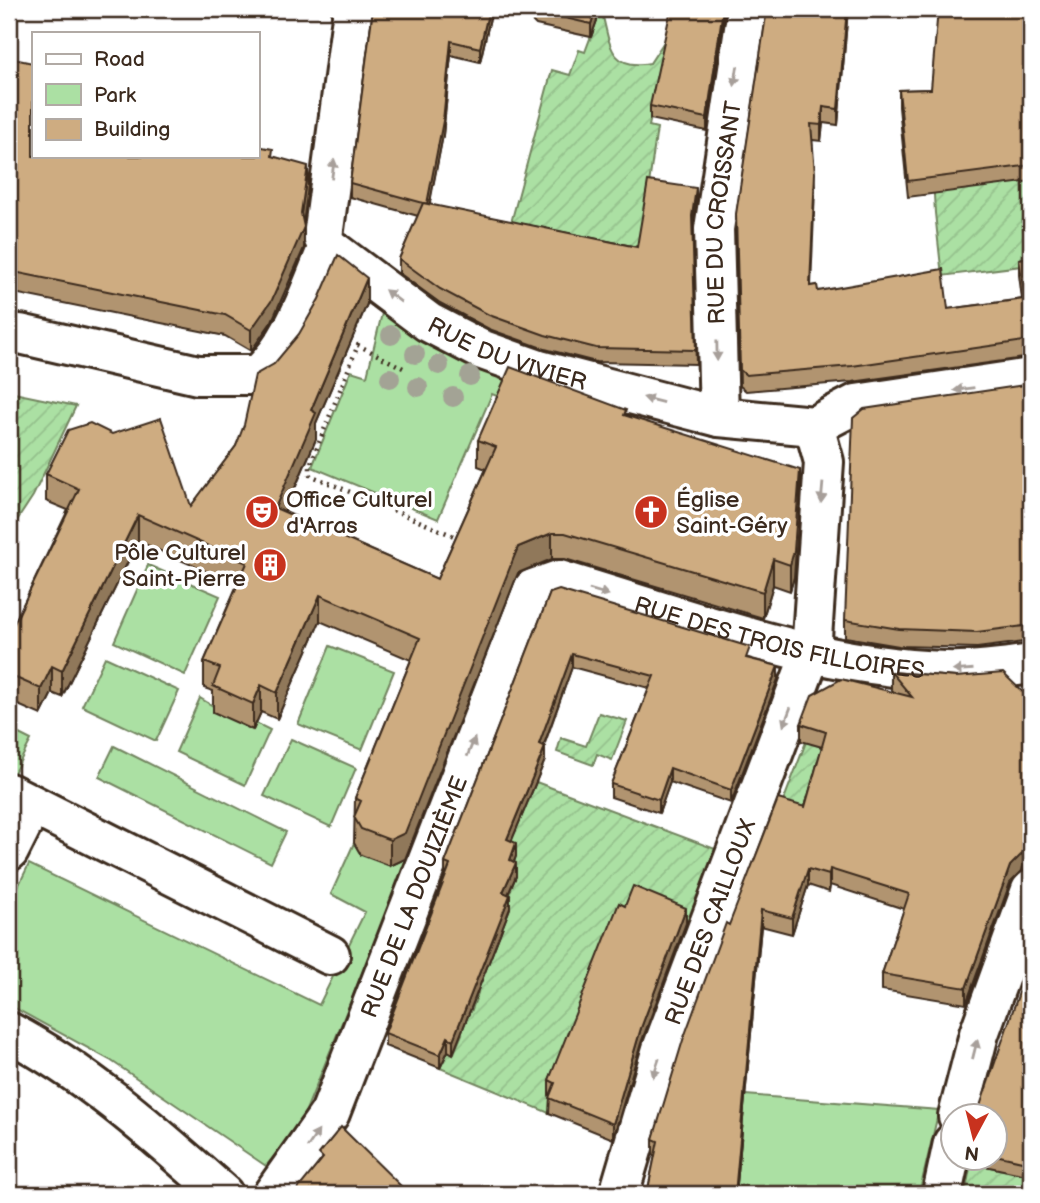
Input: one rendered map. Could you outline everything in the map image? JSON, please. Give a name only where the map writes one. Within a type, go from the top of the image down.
[{"type":"street","points":[[20,334],[198,375],[258,375],[276,359],[290,335],[325,242],[353,9]]},
{"type":"street","name":"RUE DU CROISSANT","points":[[719,417],[714,229],[747,9]]},
{"type":"street","name":"RUE DU VIVIER","points":[[325,242],[428,323],[480,349],[539,370],[719,417],[814,426]]},
{"type":"street","points":[[814,426],[856,404],[1031,378]]},
{"type":"street","name":"RUE DES CAILLOUX","points":[[618,1194],[662,1049],[811,653],[824,462],[814,426]]},
{"type":"street","name":"RUE DES TROIS FILLOIRES","points":[[533,589],[559,580],[811,653],[861,663],[947,671],[1031,664]]},
{"type":"street","name":"RUE DE LA DOUIZIÈME","points":[[273,1194],[330,1113],[364,1032],[430,850],[533,589]]},
{"type":"street","points":[[9,851],[20,799],[330,955]]},
{"type":"street","points":[[961,1102],[979,1034],[1031,891]]},
{"type":"street","points":[[9,1032],[86,1077],[126,1108],[223,1194]]},
{"type":"street","points":[[942,1194],[947,1172]]},
{"type":"path","points":[[403,368],[358,345],[310,465],[310,475],[465,541]]},
{"type":"green space","points":[[601,9],[613,51],[618,58],[626,62],[650,63],[669,34],[649,126],[657,128],[639,254],[699,259],[699,273],[636,272],[508,234],[552,70],[570,75],[579,50],[585,52]]},
{"type":"green space","points":[[930,123],[1029,179],[1028,225],[1023,227],[1029,265],[942,276]]},
{"type":"green space","points":[[383,309],[515,382],[507,400],[492,394],[438,519],[312,467],[351,371],[367,376]]},
{"type":"green space","points":[[9,392],[76,406],[33,496],[16,522],[9,518]]},
{"type":"green space","points":[[148,565],[220,596],[185,675],[114,642]]},
{"type":"green space","points":[[330,646],[394,671],[362,750],[298,724]]},
{"type":"green space","points":[[105,657],[179,691],[156,741],[82,706]]},
{"type":"green space","points":[[200,698],[252,730],[256,723],[270,730],[245,785],[176,752]]},
{"type":"green space","points":[[599,713],[627,721],[612,760],[597,754],[593,765],[557,752],[561,738],[586,746]]},
{"type":"green space","points":[[9,729],[31,740],[14,773],[9,770]]},
{"type":"green space","points":[[291,739],[356,768],[331,827],[264,796]]},
{"type":"green space","points":[[806,742],[826,748],[805,823],[778,815]]},
{"type":"green space","points":[[114,746],[286,832],[271,863],[99,777]]},
{"type":"green space","points":[[536,782],[718,850],[689,924],[633,901],[549,1095],[555,1098],[549,1113],[440,1068],[448,1051],[454,1053],[462,1034],[456,1031],[465,1010],[471,1012],[478,993],[472,990],[516,876],[495,824],[516,830]]},
{"type":"green space","points":[[354,843],[361,855],[407,846],[413,849],[300,1125],[266,1166],[110,1060],[9,1005],[9,905],[29,864],[319,1005],[365,912],[331,894]]},
{"type":"green space","points":[[745,1095],[939,1110],[919,1194],[736,1194]]},
{"type":"green space","points":[[1031,1110],[1031,1194],[965,1194],[969,1172],[1013,1172]]},
{"type":"building","points":[[373,9],[489,9],[480,48],[451,41],[443,121],[427,204],[350,183]]},
{"type":"building","points":[[534,9],[596,9],[591,24]]},
{"type":"building","points":[[671,9],[723,9],[707,118],[650,106]]},
{"type":"building","points":[[767,9],[847,9],[838,109],[823,107],[821,125],[811,124],[815,173],[810,286],[817,285],[818,291],[943,269],[948,309],[1025,299],[1019,259],[1031,257],[1031,340],[852,366],[746,375],[740,370],[736,214]]},
{"type":"building","points":[[938,9],[1031,9],[1031,165],[908,181],[899,90],[931,89]]},
{"type":"building","points":[[9,58],[32,63],[32,158],[259,158],[259,146],[273,149],[272,156],[308,166],[301,213],[304,227],[272,300],[251,330],[225,315],[9,271]]},
{"type":"building","points":[[648,181],[696,188],[692,216],[696,350],[596,348],[545,335],[489,315],[440,289],[399,259],[423,203],[637,247]]},
{"type":"building","points":[[338,255],[367,278],[311,410],[316,413],[275,508],[437,579],[496,447],[478,440],[510,367],[626,410],[624,415],[800,470],[794,551],[790,565],[773,559],[763,592],[565,533],[552,533],[518,547],[405,833],[390,840],[361,829],[354,817],[361,801],[355,798],[420,638],[320,595],[277,693],[261,685],[253,704],[213,686],[220,668],[204,662],[247,563],[138,515],[62,671],[52,666],[41,689],[9,675],[9,634],[79,489],[46,474],[68,430],[90,423],[112,434],[161,418],[191,506],[236,446],[244,425],[255,375],[274,364],[299,334],[319,299]]},
{"type":"building","points":[[1031,384],[1031,625],[977,632],[899,629],[845,620],[853,418],[864,409]]},
{"type":"building","points":[[559,590],[750,647],[746,658],[778,666],[731,790],[670,768],[659,800],[611,784],[654,676],[572,654],[539,744],[545,747],[507,839],[516,843],[510,860],[516,863],[503,892],[510,895],[453,1040],[448,1037],[440,1055],[385,1033],[450,865],[445,863],[550,593]]},
{"type":"building","points":[[891,672],[956,677],[1003,673],[1031,700],[1031,825],[1022,854],[1010,866],[966,988],[882,974],[909,894],[830,869],[829,875],[808,869],[792,918],[761,910],[735,1194],[647,1194],[658,1141],[653,1139],[683,1040],[726,923],[729,925],[778,799],[805,807],[826,732],[801,724],[812,695],[841,679],[912,697]]},
{"type":"building","points":[[633,886],[686,908],[641,1028],[613,1124],[549,1098],[555,1083],[549,1080],[619,903],[625,906]]},
{"type":"building","points":[[1024,978],[1031,980],[1031,1163],[1009,1158],[1009,1102],[981,1102]]},
{"type":"building","points":[[341,1127],[409,1194],[297,1194],[297,1190],[323,1158],[319,1154]]},
{"type":"place","name":"Office Culturel d'Arras","points":[[262,512]]},
{"type":"place","name":"Église Saint-Géry","points":[[651,512]]},
{"type":"place","name":"Pôle Culturel Saint-Pierre","points":[[270,565]]}]
